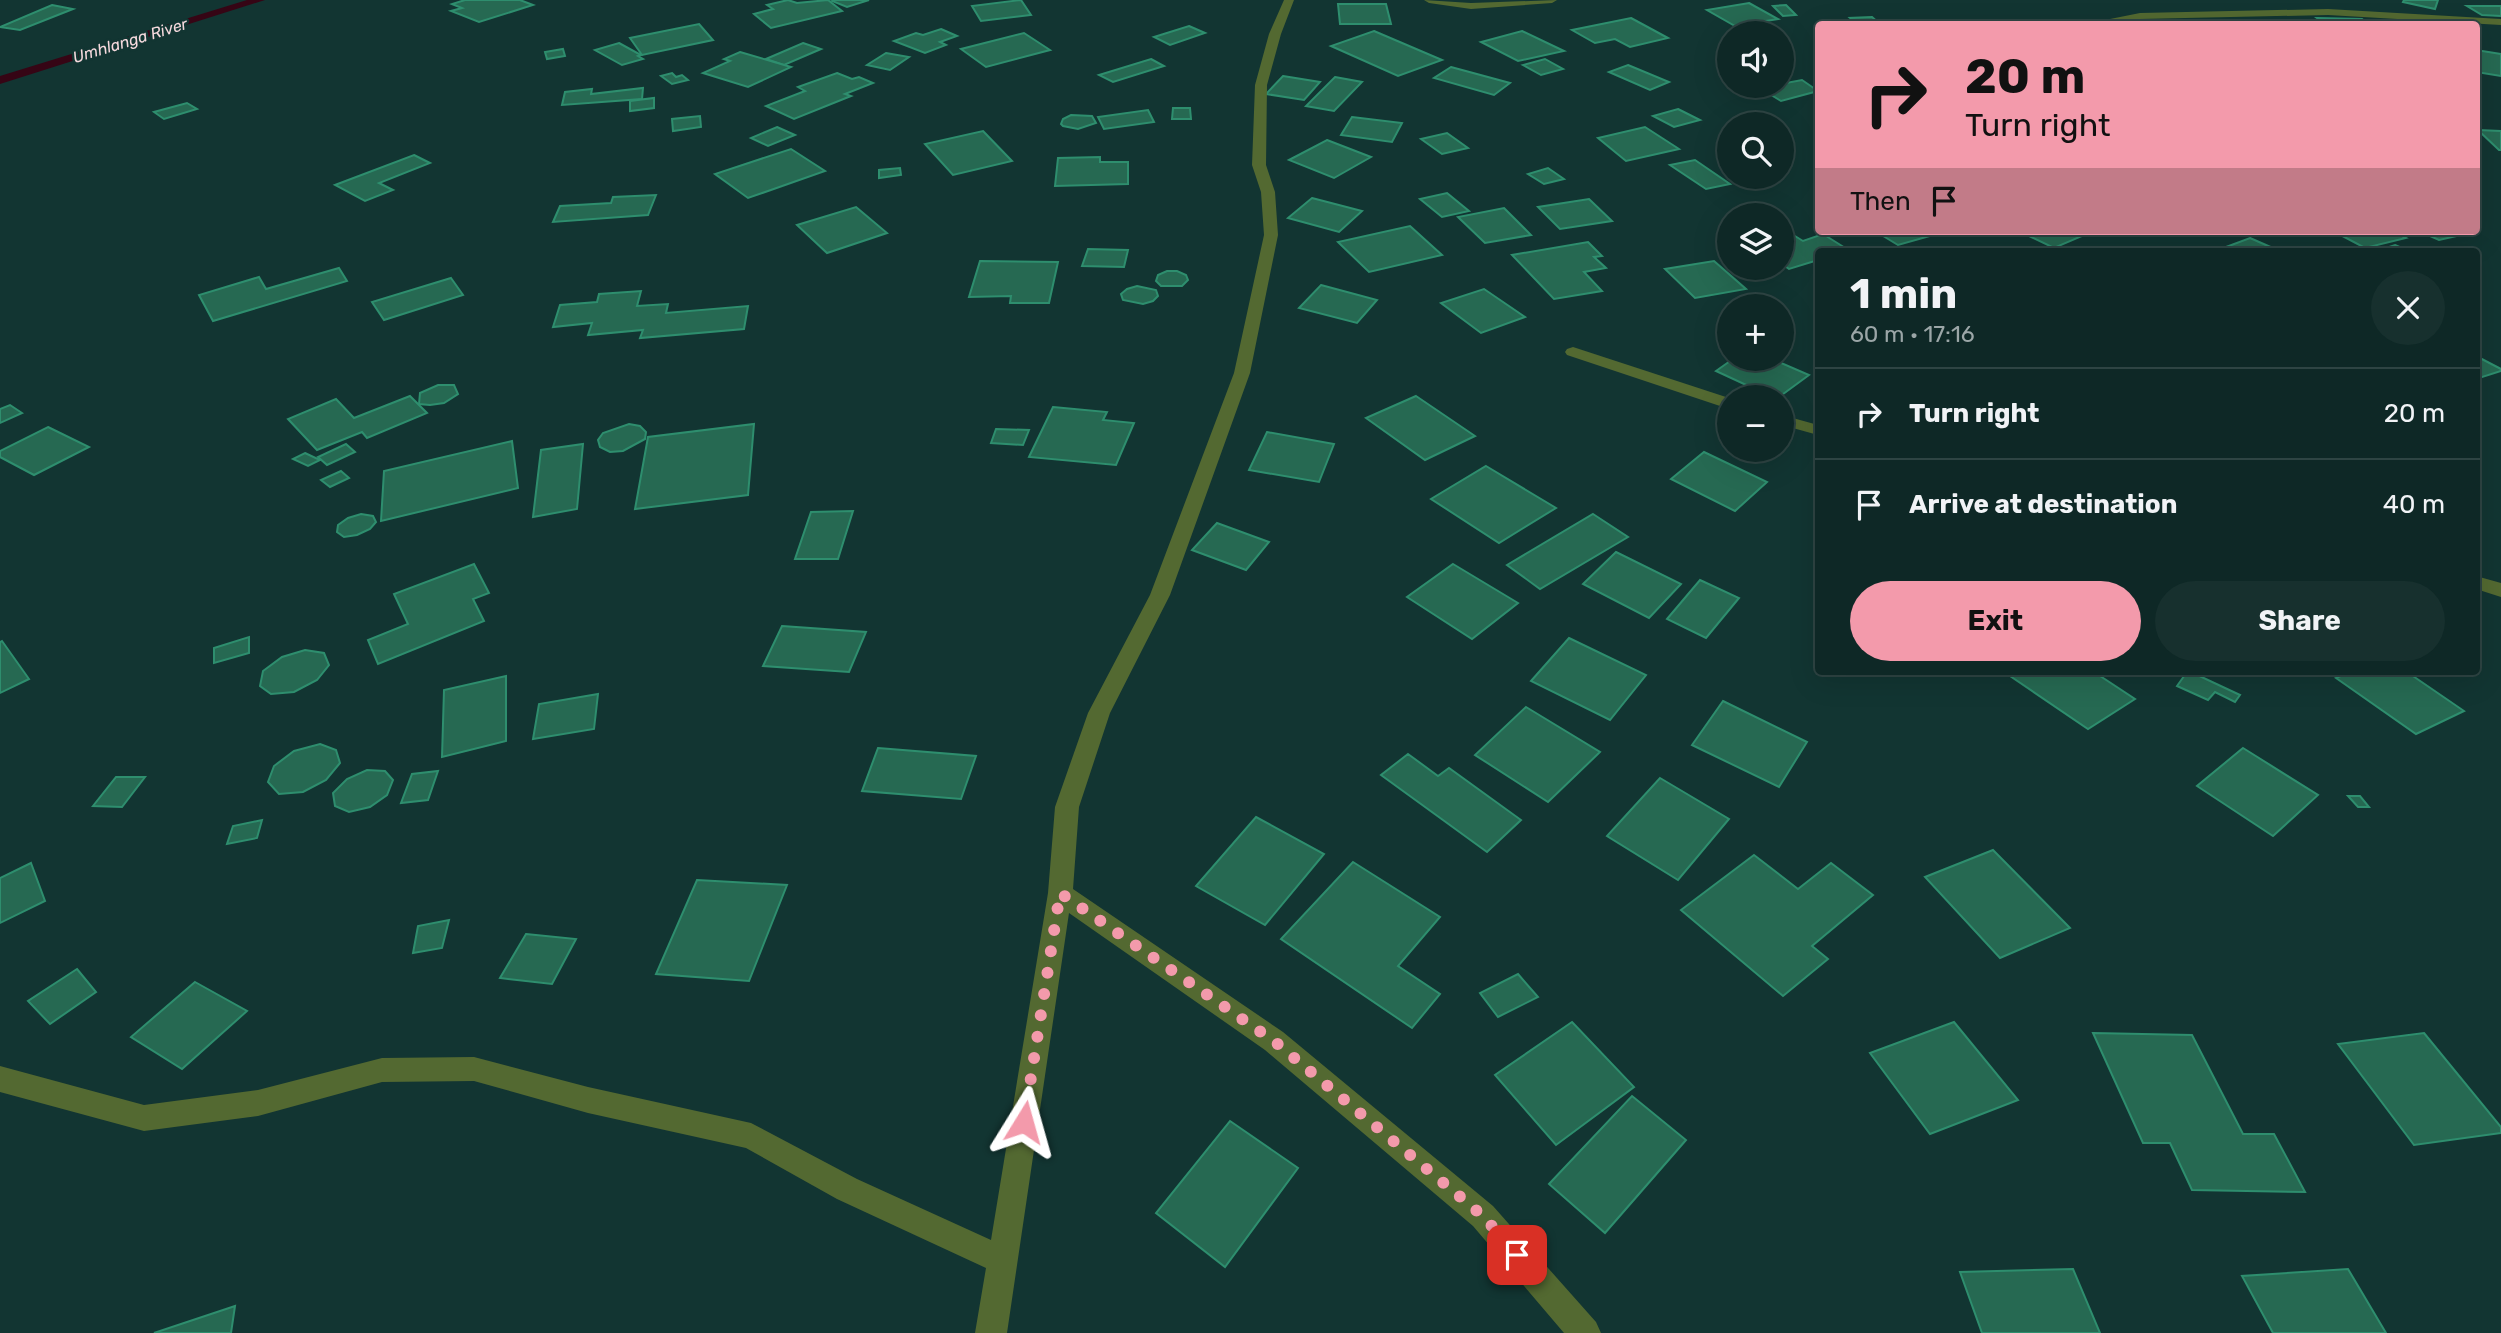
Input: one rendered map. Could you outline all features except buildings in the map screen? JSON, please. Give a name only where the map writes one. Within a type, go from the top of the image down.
[{"type":"street","points":[[991,1333],[1060,893],[1067,807],[1099,713],[1160,595],[1242,373],[1271,235],[1268,192],[1259,165],[1261,85],[1275,34],[1289,0]]},
{"type":"street","points":[[1429,0],[1471,6],[1552,0]]},
{"type":"street","points":[[2116,19],[2152,15],[2328,12],[2501,22]]},
{"type":"street","points":[[1573,352],[1717,400]]},
{"type":"street","points":[[1794,423],[1815,429]]},
{"type":"street","points":[[2480,583],[2501,590]]},
{"type":"street","points":[[1060,893],[1274,1041],[1483,1216],[1584,1333]]},
{"type":"street","points":[[0,1079],[144,1118],[258,1103],[382,1070],[474,1069],[588,1100],[751,1136],[847,1189],[1004,1261]]},
{"type":"waterway","name":"Umhlanga River","points":[[0,80],[259,0]]},
{"type":"route","points":[[1024,1122],[1060,893],[1274,1041],[1483,1216],[1517,1255]]}]
